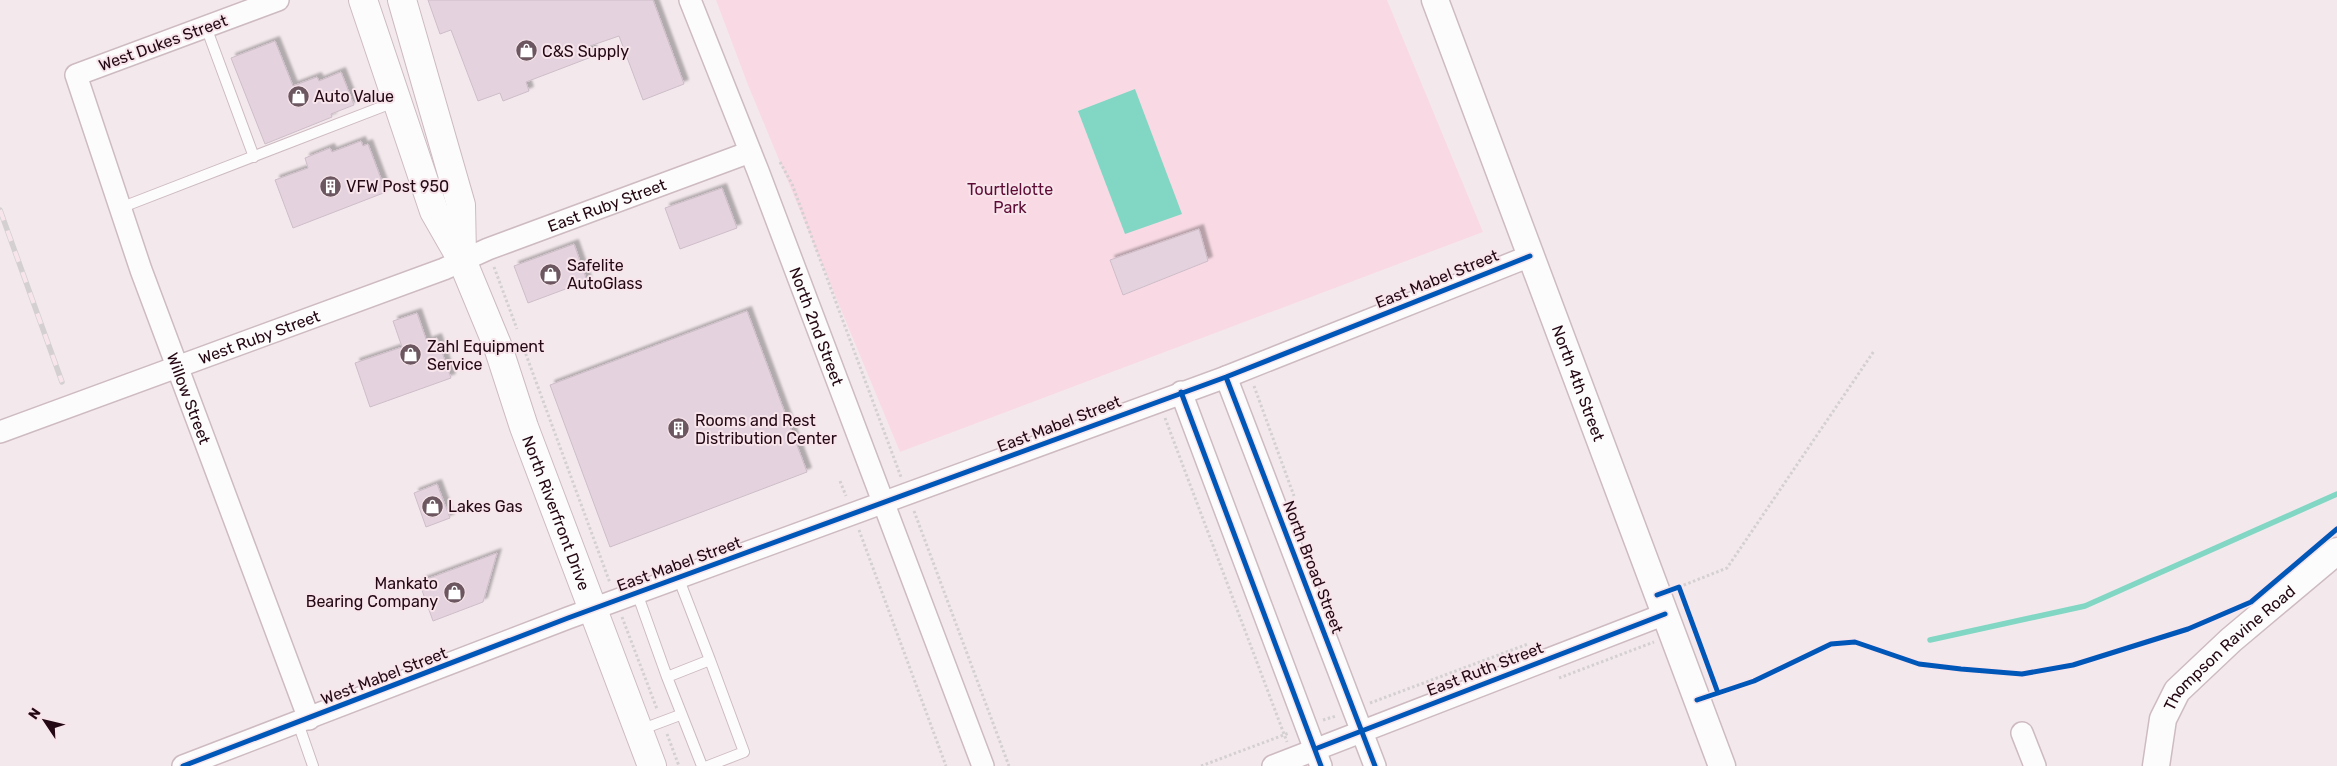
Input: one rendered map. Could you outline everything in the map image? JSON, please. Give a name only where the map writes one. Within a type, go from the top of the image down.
[{"type":"main road","name":"North Riverfront Drive","points":[[363,0],[434,211],[462,260],[498,347],[524,427],[605,605],[650,726],[652,766]]},
{"type":"main road","name":"North Riverfront Drive","points":[[402,0],[461,206],[462,260]]},
{"type":"street","name":"West Dukes Street","points":[[76,75],[278,0]]},
{"type":"street","name":"North 2nd Street","points":[[690,0],[750,152],[983,766]]},
{"type":"street","name":"North 4th Street","points":[[1435,0],[1530,256],[1670,597],[1722,766]]},
{"type":"street","name":"Willow Street","points":[[76,75],[120,208],[304,721]]},
{"type":"street","name":"East Ruby Street","points":[[462,260],[750,152]]},
{"type":"street","name":"East Mabel Street","points":[[605,605],[884,504],[1226,376],[1530,256]]},
{"type":"street","name":"West Ruby Street","points":[[0,432],[444,269],[462,260]]},
{"type":"street","name":"North Broad Street","points":[[1226,376],[1375,766]]},
{"type":"street","points":[[1181,392],[1318,758]]},
{"type":"street","name":"Thompson Ravine Road","points":[[2156,766],[2163,719],[2177,691],[2231,640],[2337,551]]},
{"type":"street","name":"East Ruth Street","points":[[1273,766],[1293,758],[1318,758],[1362,730],[1670,597]]},
{"type":"street","name":"West Mabel Street","points":[[183,766],[605,605]]},
{"type":"street","points":[[2022,733],[2035,766]]},
{"type":"lane","points":[[206,27],[254,157]]},
{"type":"lane","points":[[120,208],[398,101]]},
{"type":"lane","points":[[678,577],[744,752],[708,766]]},
{"type":"lane","points":[[637,593],[680,715],[702,766]]},
{"type":"lane","points":[[667,677],[710,660]]},
{"type":"lane","points":[[650,726],[680,715]]},
{"type":"lane","points":[[304,721],[313,766]]},
{"type":"path","points":[[780,162],[792,184],[1009,766]]},
{"type":"path","points":[[488,249],[520,339]]},
{"type":"path","points":[[524,348],[605,605],[650,726],[679,766]]},
{"type":"path","points":[[1670,597],[1727,568],[1874,351]]},
{"type":"path","points":[[1158,401],[1293,758]]},
{"type":"path","points":[[840,481],[946,766]]},
{"type":"path","points":[[1201,766],[1529,644]]},
{"type":"green space","name":"Tourtlelotte Park","points":[[716,0],[1387,0],[1483,232],[900,452],[748,85]]},
{"type":"shaded area","points":[[1135,89],[1182,214],[1125,234],[1078,111]]},
{"type":"building","name":"C&S Supply","points":[[428,0],[653,0],[684,84],[643,100],[619,36],[590,46],[594,56],[526,82],[529,91],[503,101],[500,93],[478,101],[451,30],[440,34]]},
{"type":"building","name":"Auto Value","points":[[275,41],[293,86],[317,77],[319,81],[341,72],[354,105],[331,114],[332,117],[265,144],[231,58]]},
{"type":"building","name":"VFW Post 950","points":[[361,141],[363,146],[368,144],[386,192],[293,228],[275,180],[308,168],[305,158],[330,148],[332,152]]},
{"type":"building","points":[[722,188],[737,228],[680,249],[665,208]]},
{"type":"building","points":[[1199,229],[1208,261],[1123,295],[1110,260]]},
{"type":"building","name":"Safelite AutoGlass","points":[[574,244],[587,281],[528,303],[514,266]]},
{"type":"building","name":"Rooms and Rest Distribution Center","points":[[747,311],[807,472],[610,547],[550,385]]},
{"type":"building","name":"Zahl Equipment Service","points":[[417,313],[427,342],[437,338],[451,378],[370,407],[355,363],[402,347],[393,321]]},
{"type":"building","name":"Lakes Gas","points":[[437,484],[450,518],[426,527],[414,493]]},
{"type":"building","name":"Mankato Bearing Company","points":[[497,553],[483,602],[433,621],[419,582]]},
{"type":"waterway","points":[[1930,640],[2085,606],[2337,494]]},
{"type":"railway","points":[[0,210],[62,382]]},
{"type":"cycle path","points":[[183,766],[568,618],[1226,377],[1530,256]]},
{"type":"cycle path","points":[[1226,377],[1375,766]]},
{"type":"cycle path","points":[[1181,392],[1321,766]]},
{"type":"cycle path","points":[[1697,700],[1754,681],[1831,644],[1855,642],[1919,664],[1961,669],[2022,674],[2073,665],[2188,629],[2251,602],[2337,529]]},
{"type":"cycle path","points":[[1657,595],[1679,587],[1718,693]]},
{"type":"cycle path","points":[[1315,749],[1665,614]]},
{"type":"place","name":"C&S Supply","points":[[526,51]]},
{"type":"place","name":"Auto Value","points":[[298,96]]},
{"type":"place","name":"VFW Post 950","points":[[330,186]]},
{"type":"place","name":"Safelite AutoGlass","points":[[551,274]]},
{"type":"place","name":"Zahl Equipment Service","points":[[411,355]]},
{"type":"place","name":"Rooms and Rest Distribution Center","points":[[679,429]]},
{"type":"place","name":"Lakes Gas","points":[[432,506]]},
{"type":"place","name":"Mankato Bearing Company","points":[[454,592]]}]
